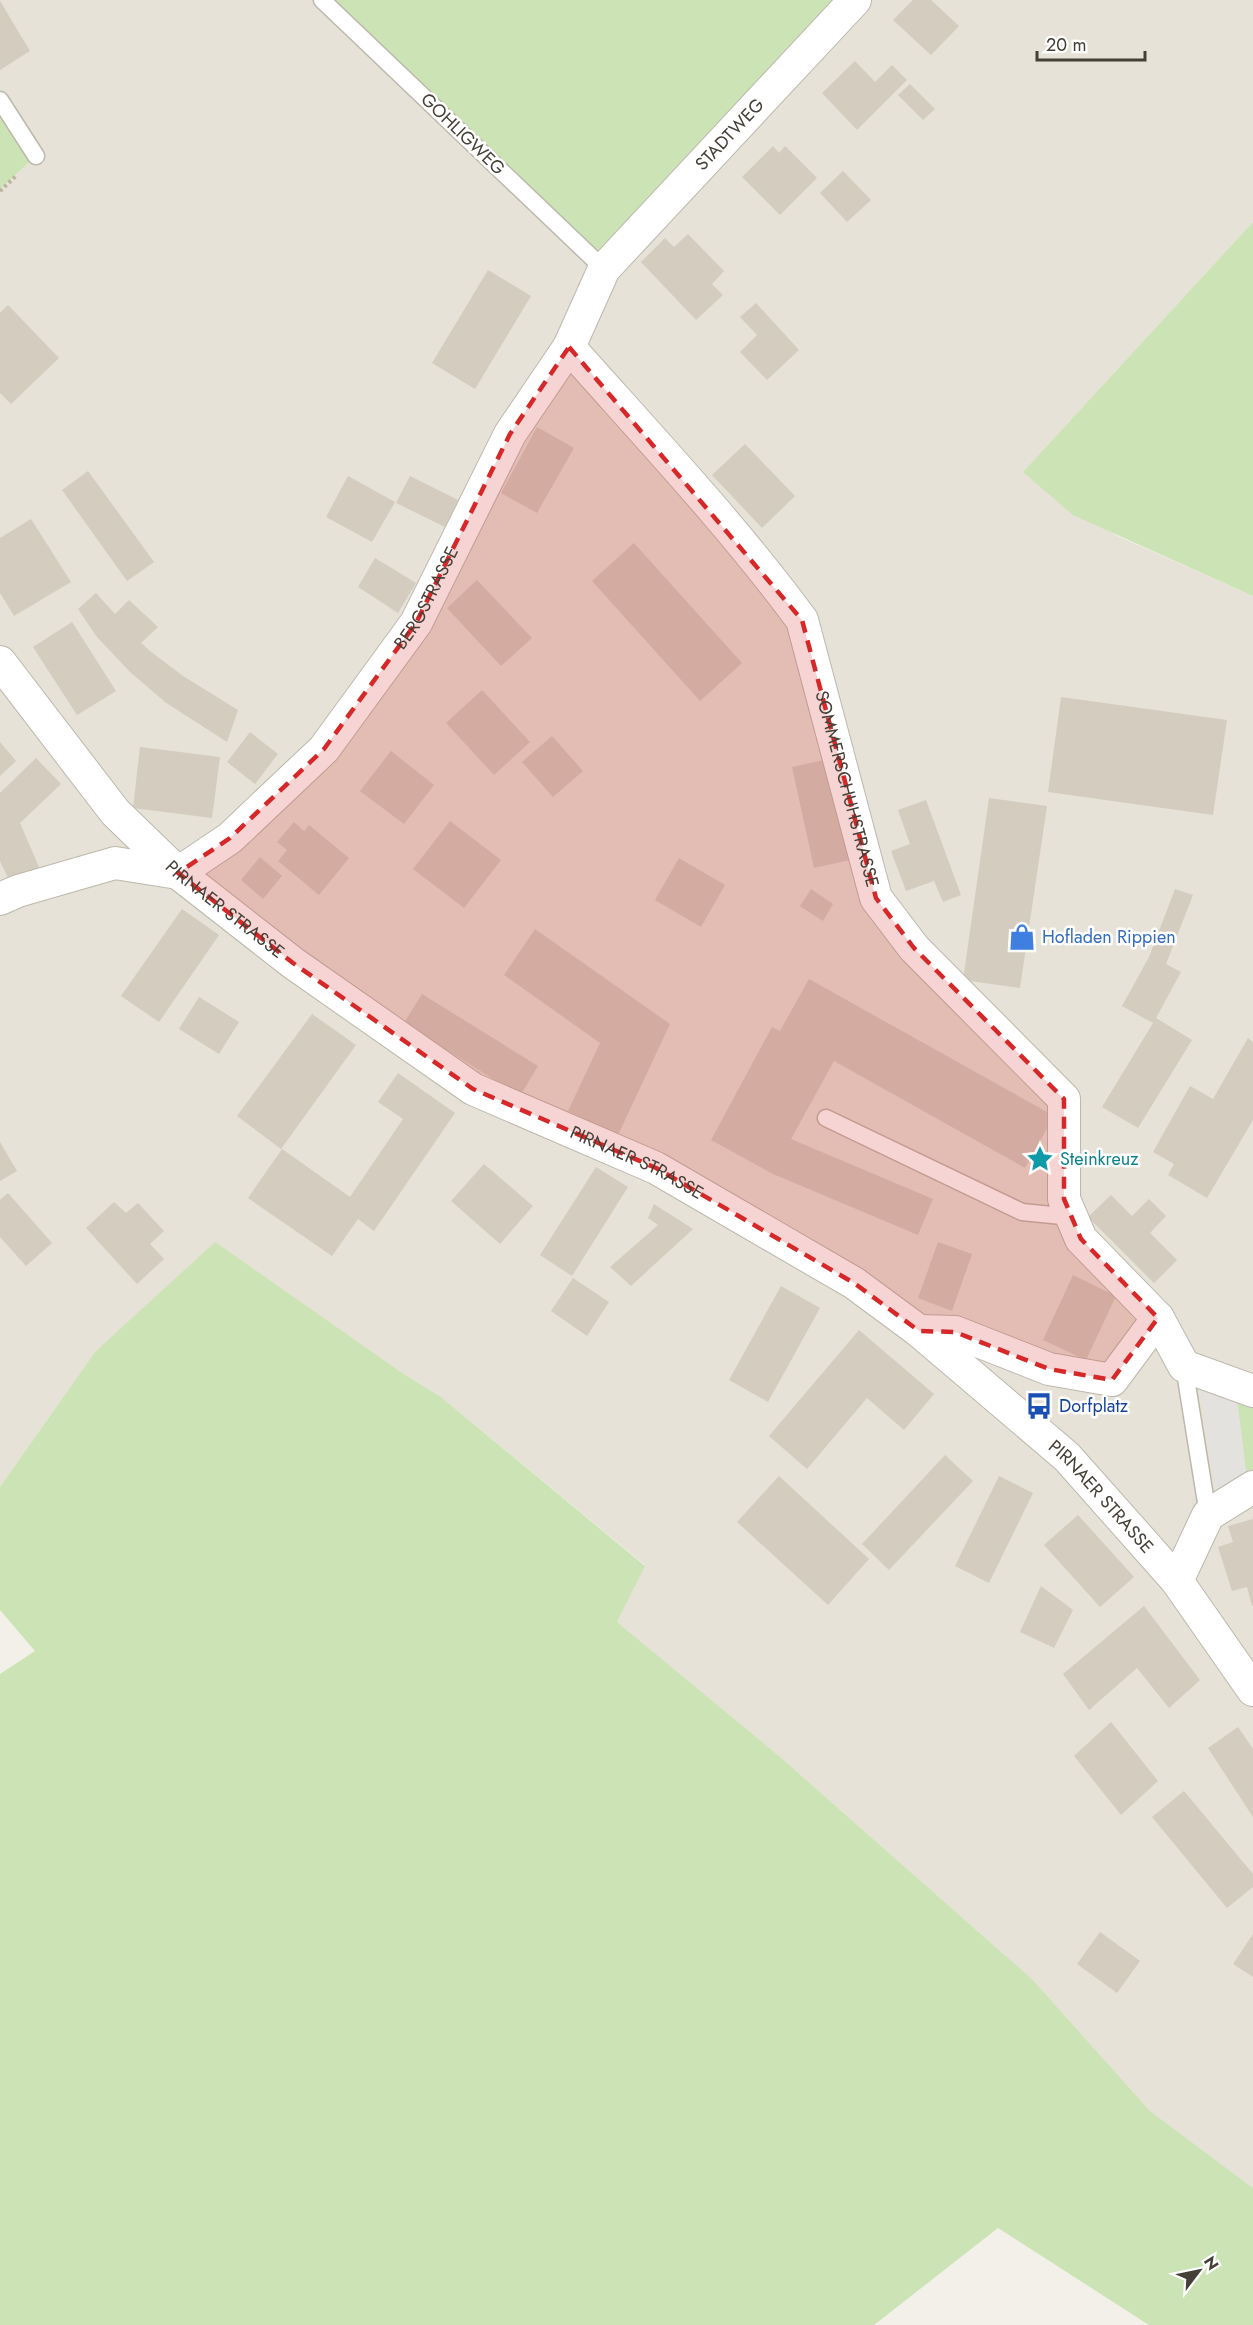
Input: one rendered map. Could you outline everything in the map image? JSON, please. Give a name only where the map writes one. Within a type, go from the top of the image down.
[{"type":"street","name":"STADTWEG","points":[[604,269],[855,0]]},
{"type":"street","name":"BERGSTRASSE","points":[[177,873],[230,838],[324,749],[416,623],[510,434],[569,347],[604,269]]},
{"type":"street","name":"SOMMERSCHUHSTRASSE","points":[[569,347],[687,480],[777,586],[801,620],[876,898],[914,948],[1064,1099],[1064,1199],[1081,1239],[1158,1318]]},
{"type":"street","name":"PIRNAER STRASSE","points":[[0,662],[116,812],[177,873],[292,963],[473,1089],[656,1168],[854,1283],[919,1331],[1067,1457],[1177,1581],[1253,1690]]},
{"type":"street","points":[[0,899],[18,891],[115,863],[177,873]]},
{"type":"street","points":[[919,1331],[956,1332],[1049,1369],[1112,1380],[1158,1318],[1184,1366],[1253,1391]]},
{"type":"street","points":[[1177,1581],[1208,1515],[1253,1487]]},
{"type":"lane","name":"GOHLIGWEG","points":[[322,0],[604,269]]},
{"type":"lane","points":[[0,100],[36,156]]},
{"type":"lane","points":[[826,1118],[1022,1212],[1072,1217]]},
{"type":"lane","points":[[1184,1366],[1208,1515]]},
{"type":"highlighted area","points":[[569,347],[802,620],[876,898],[914,948],[1064,1099],[1064,1199],[1081,1239],[1158,1318],[1112,1380],[1049,1369],[955,1332],[919,1331],[854,1283],[656,1168],[473,1089],[293,963],[178,873],[230,838],[324,749],[416,623],[510,434]]},
{"type":"shaded area","points":[[0,0],[1253,0],[1253,222],[1023,472],[1115,535],[1253,596],[1253,2188],[1150,2111],[1032,1979],[779,1756],[617,1622],[645,1565],[441,1397],[402,1373],[95,1352],[0,1487],[0,189],[36,156],[0,98]]},
{"type":"shaded area","points":[[1201,1387],[1237,1399],[1246,1473],[1215,1490]]},
{"type":"green space","points":[[322,0],[855,0],[604,269]]},
{"type":"green space","points":[[0,98],[36,156],[0,189]]},
{"type":"green space","points":[[1253,222],[1253,596],[1073,515],[1023,472]]},
{"type":"green space","points":[[215,1242],[402,1373],[441,1397],[645,1566],[617,1622],[779,1756],[1032,1979],[1150,2111],[1253,2188],[1253,2325],[1149,2325],[998,2228],[874,2325],[0,2325],[0,1674],[35,1651],[0,1610],[0,1487],[95,1352]]},
{"type":"green space","points":[[1237,1399],[1253,1404],[1253,1469],[1246,1473]]},
{"type":"building","points":[[913,0],[931,0],[959,26],[931,55],[893,20]]},
{"type":"building","points":[[0,1],[30,51],[0,70]]},
{"type":"building","points":[[855,61],[875,82],[892,65],[907,80],[857,130],[822,93]]},
{"type":"building","points":[[910,84],[935,109],[923,120],[898,95]]},
{"type":"building","points":[[773,146],[779,153],[785,146],[817,178],[780,215],[742,177]]},
{"type":"building","points":[[843,171],[871,200],[847,222],[820,193]]},
{"type":"building","points":[[688,234],[724,271],[712,284],[723,295],[696,320],[641,262],[665,238],[674,247]]},
{"type":"building","points":[[488,270],[531,296],[475,389],[432,363]]},
{"type":"building","points":[[756,303],[799,350],[767,380],[740,352],[757,335],[740,317]]},
{"type":"building","points":[[8,305],[59,358],[11,404],[0,393],[0,313]]},
{"type":"building","points":[[537,427],[574,448],[537,513],[501,493]]},
{"type":"building","points":[[745,444],[795,496],[762,528],[712,475]]},
{"type":"building","points":[[88,471],[154,562],[127,581],[62,490]]},
{"type":"building","points":[[348,476],[395,502],[372,542],[326,517]]},
{"type":"building","points":[[410,476],[458,500],[445,527],[396,503]]},
{"type":"building","points":[[31,519],[71,582],[14,616],[0,593],[0,538]]},
{"type":"building","points":[[634,543],[742,663],[700,701],[592,581]]},
{"type":"building","points":[[375,558],[416,583],[398,613],[358,587]]},
{"type":"building","points":[[477,580],[532,638],[501,666],[447,608]]},
{"type":"building","points":[[96,593],[115,614],[129,600],[158,627],[141,643],[183,676],[238,710],[227,742],[165,702],[129,671],[97,637],[78,609]]},
{"type":"building","points":[[72,622],[116,691],[77,715],[33,647]]},
{"type":"building","points":[[482,690],[530,742],[494,775],[446,723]]},
{"type":"building","points":[[1061,697],[1227,720],[1213,815],[1048,792]]},
{"type":"building","points":[[250,732],[278,754],[255,784],[227,762]]},
{"type":"building","points":[[552,736],[583,771],[553,797],[522,762]]},
{"type":"building","points":[[0,742],[16,761],[0,776]]},
{"type":"building","points":[[140,747],[220,757],[212,818],[133,808]]},
{"type":"building","points":[[391,751],[434,785],[404,824],[360,791]]},
{"type":"building","points":[[36,758],[61,784],[20,823],[39,867],[9,880],[0,861],[0,793]]},
{"type":"building","points":[[828,759],[850,860],[814,868],[792,767]]},
{"type":"building","points":[[989,798],[1047,806],[1020,988],[963,980]]},
{"type":"building","points":[[926,800],[961,895],[943,902],[934,881],[906,891],[891,851],[910,844],[898,810]]},
{"type":"building","points":[[450,821],[501,860],[464,908],[413,869]]},
{"type":"building","points":[[294,822],[304,831],[309,825],[349,858],[319,895],[278,861],[287,850],[277,842]]},
{"type":"building","points":[[260,857],[282,876],[263,899],[241,880]]},
{"type":"building","points":[[679,858],[725,885],[701,927],[655,900]]},
{"type":"building","points":[[811,889],[833,904],[823,921],[800,906]]},
{"type":"building","points":[[1175,889],[1193,895],[1166,964],[1181,972],[1156,1018],[1192,1040],[1138,1128],[1102,1107],[1153,1023],[1122,1006],[1149,957]]},
{"type":"building","points":[[182,909],[219,935],[159,1022],[121,996]]},
{"type":"building","points":[[535,929],[670,1024],[618,1135],[568,1111],[600,1043],[504,975]]},
{"type":"building","points":[[809,979],[1054,1116],[1025,1168],[834,1061],[791,1139],[933,1199],[918,1235],[773,1174],[711,1140],[772,1027],[780,1031]]},
{"type":"building","points":[[422,994],[538,1066],[520,1096],[404,1023]]},
{"type":"building","points":[[199,997],[239,1022],[219,1054],[179,1029]]},
{"type":"building","points":[[312,1014],[356,1045],[281,1149],[237,1116]]},
{"type":"building","points":[[1248,1038],[1253,1042],[1253,1120],[1207,1198],[1168,1175],[1174,1164],[1153,1152],[1190,1086],[1213,1099]]},
{"type":"building","points":[[398,1073],[455,1113],[374,1231],[358,1219],[332,1256],[248,1198],[282,1149],[350,1197],[403,1119],[378,1102]]},
{"type":"building","points":[[0,1142],[17,1171],[0,1181]]},
{"type":"building","points":[[484,1164],[533,1206],[500,1244],[451,1201]]},
{"type":"building","points":[[596,1167],[628,1187],[572,1276],[540,1255]]},
{"type":"building","points":[[8,1193],[52,1243],[26,1266],[0,1237],[0,1200]]},
{"type":"building","points":[[1111,1195],[1132,1216],[1149,1199],[1166,1216],[1150,1233],[1177,1260],[1154,1283],[1088,1217]]},
{"type":"building","points":[[114,1202],[126,1213],[138,1203],[164,1231],[150,1244],[164,1259],[137,1284],[86,1228]]},
{"type":"building","points":[[654,1204],[693,1229],[631,1286],[610,1267],[658,1225],[648,1218]]},
{"type":"building","points":[[938,1242],[972,1254],[952,1311],[918,1298]]},
{"type":"building","points":[[1073,1275],[1116,1296],[1086,1360],[1043,1340]]},
{"type":"building","points":[[573,1278],[609,1302],[587,1336],[551,1311]]},
{"type":"building","points":[[781,1286],[820,1308],[768,1402],[729,1380]]},
{"type":"building","points":[[859,1330],[934,1394],[904,1430],[867,1398],[807,1469],[769,1436]]},
{"type":"building","points":[[945,1455],[973,1481],[889,1570],[862,1544]]},
{"type":"building","points":[[779,1476],[869,1559],[828,1605],[737,1522]]},
{"type":"building","points":[[999,1476],[1033,1493],[989,1583],[955,1566]]},
{"type":"building","points":[[1078,1515],[1134,1577],[1100,1607],[1044,1545]]},
{"type":"building","points":[[1253,1519],[1252,1606],[1247,1587],[1232,1591],[1218,1547],[1233,1542],[1228,1526]]},
{"type":"building","points":[[1041,1586],[1073,1610],[1054,1648],[1020,1632]]},
{"type":"building","points":[[1144,1606],[1200,1680],[1169,1708],[1137,1668],[1089,1710],[1063,1674]]},
{"type":"building","points":[[1111,1722],[1158,1781],[1121,1815],[1074,1756]]},
{"type":"building","points":[[1238,1727],[1253,1749],[1253,1817],[1208,1748]]},
{"type":"building","points":[[1184,1791],[1253,1874],[1253,1887],[1227,1908],[1152,1817]]},
{"type":"building","points":[[1100,1932],[1140,1961],[1117,1993],[1077,1964]]},
{"type":"building","points":[[1253,1934],[1253,1977],[1233,1964]]},
{"type":"place","name":"Hofladen Rippien","points":[[1022,937]]},
{"type":"place","name":"Steinkreuz","points":[[1040,1159]]},
{"type":"place","name":"Dorfplatz","points":[[1039,1406]]}]
